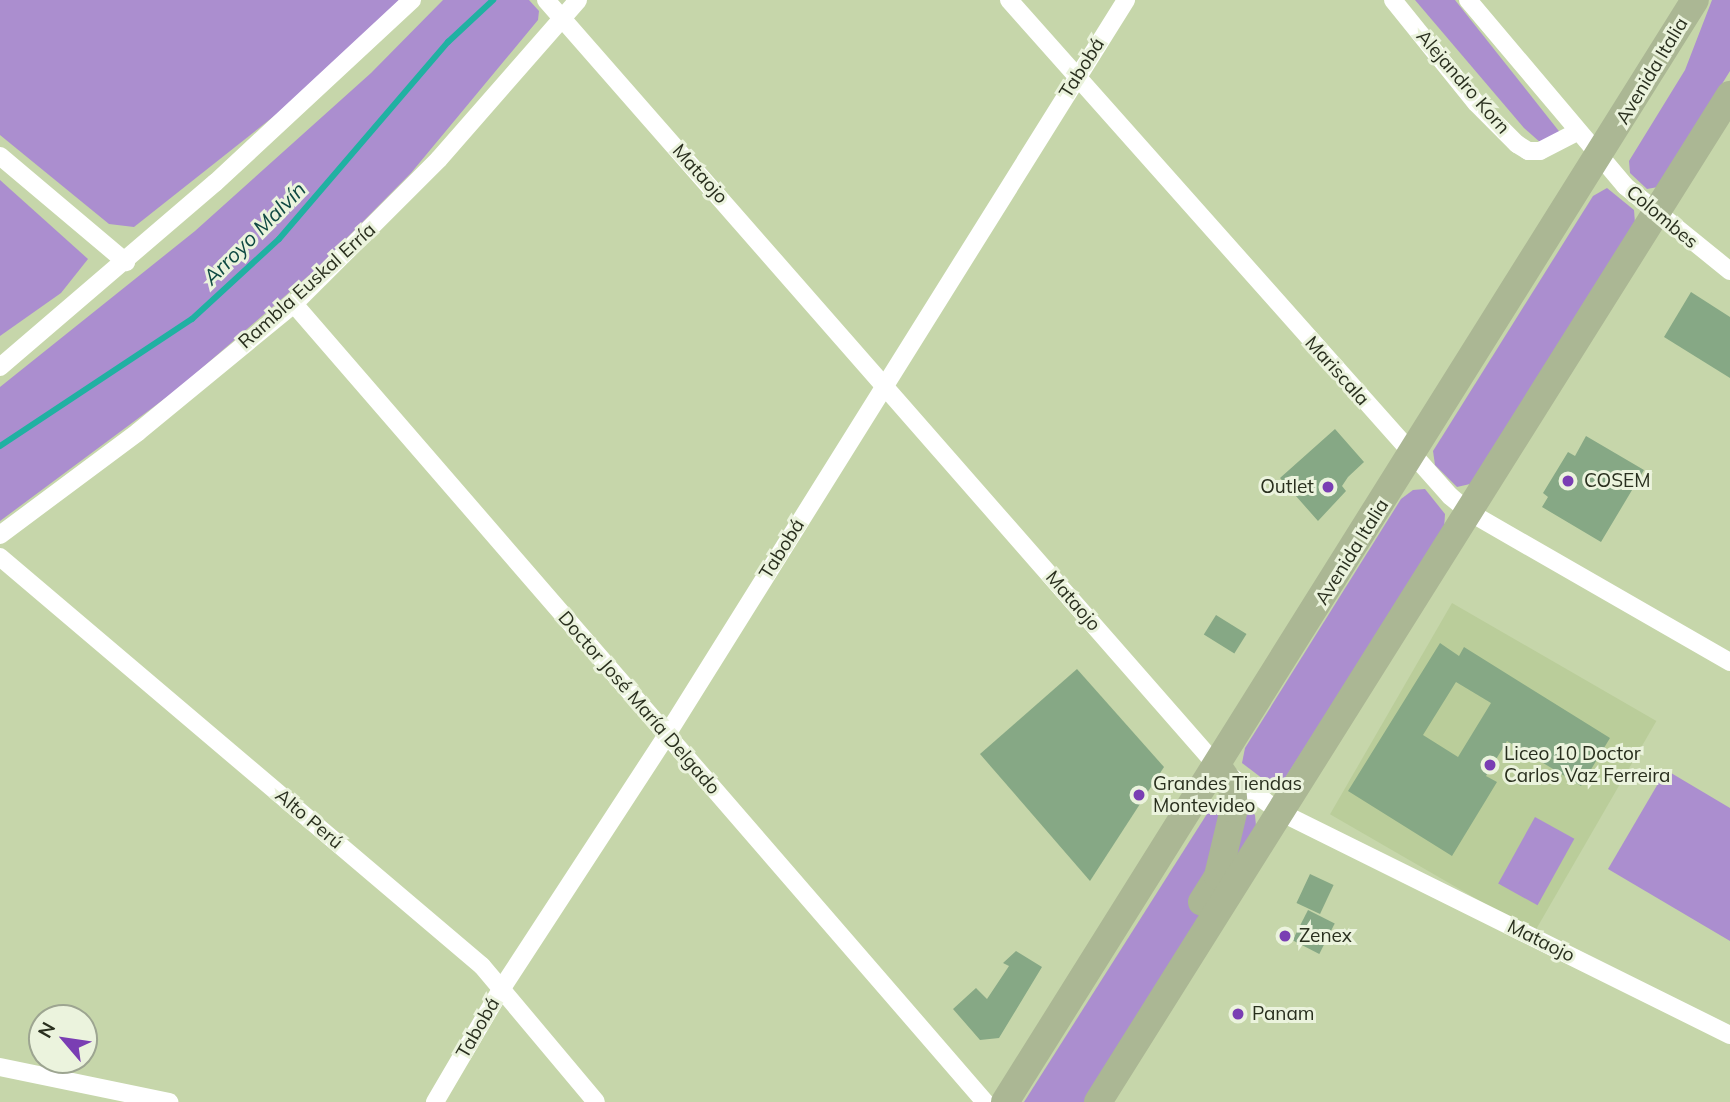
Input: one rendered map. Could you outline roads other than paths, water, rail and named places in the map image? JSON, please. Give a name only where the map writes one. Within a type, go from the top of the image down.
[{"type":"main road","name":"Avenida Italia","points":[[1005,1102],[1413,456],[1695,0]]},
{"type":"main road","points":[[1098,1102],[1730,95]]},
{"type":"main road","points":[[1150,1018],[1162,967],[1218,876],[1227,846],[1234,809],[1232,787],[1218,767]]},
{"type":"street","points":[[0,367],[126,262],[412,0]]},
{"type":"street","name":"Mataojo","points":[[546,0],[1218,767],[1280,812],[1730,1035]]},
{"type":"street","name":"Rambla Euskal Erría","points":[[0,535],[138,432],[294,304],[439,159],[578,0]]},
{"type":"street","name":"Mariscala","points":[[1009,0],[1413,456],[1469,513],[1730,662]]},
{"type":"street","name":"Tabobá","points":[[435,1101],[502,988],[666,736],[1126,0]]},
{"type":"street","name":"Alejandro Korn","points":[[1393,0],[1476,103],[1517,144],[1528,151],[1540,151],[1577,132]]},
{"type":"street","points":[[1468,0],[1600,156]]},
{"type":"street","points":[[0,156],[126,262]]},
{"type":"street","name":"Colombes","points":[[1600,156],[1656,215],[1730,271]]},
{"type":"street","name":"Doctor José María Delgado","points":[[294,304],[985,1102]]},
{"type":"street","name":"Alto Perú","points":[[0,556],[482,966],[596,1102]]},
{"type":"street","points":[[0,1067],[169,1102]]},
{"type":"waterway","name":"Arroyo Malvín","points":[[0,446],[192,319],[279,239],[448,42],[493,0]]},
{"type":"place","name":"COSEM","points":[[1568,481]]},
{"type":"place","name":"Outlet","points":[[1328,487]]},
{"type":"place","name":"Liceo 10 Doctor Carlos Vaz Ferreira","points":[[1490,765]]},
{"type":"place","name":"Grandes Tiendas Montevideo","points":[[1139,795]]},
{"type":"place","name":"Zenex","points":[[1285,936]]},
{"type":"place","name":"Panam","points":[[1238,1014]]}]
